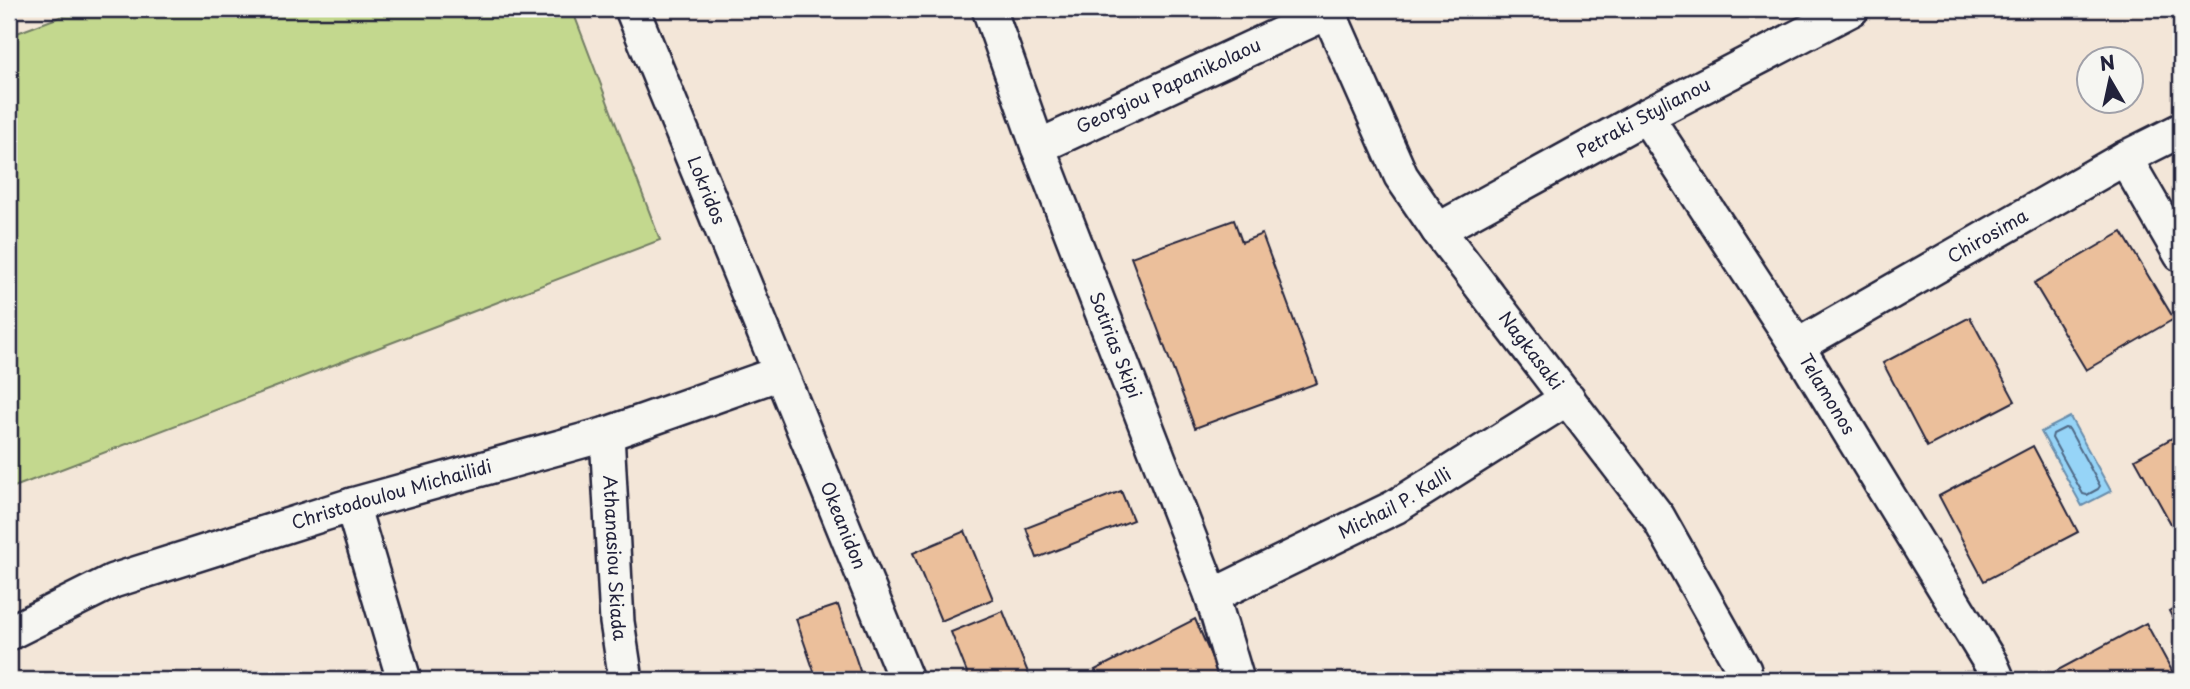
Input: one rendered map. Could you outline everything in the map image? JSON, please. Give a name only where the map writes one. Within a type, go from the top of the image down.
[{"type":"street","name":"Lokridos","points":[[632,9],[780,373]]},
{"type":"street","name":"Sotirias Skipi","points":[[989,9],[1038,148],[1212,596],[1237,680]]},
{"type":"street","name":"Petraki Stylianou","points":[[1438,230],[1646,116],[1852,9]]},
{"type":"street","name":"Georgiou Papanikolaou","points":[[1038,148],[1332,11]]},
{"type":"street","name":"Nagkasaki","points":[[1332,11],[1401,176],[1438,230],[1658,517],[1744,670],[1746,680]]},
{"type":"street","name":"Telamonos","points":[[1646,116],[1797,346],[1991,664],[1998,680]]},
{"type":"street","name":"Chirosima","points":[[1797,346],[2125,158],[2181,130]]},
{"type":"street","points":[[2125,158],[2181,255]]},
{"type":"street","name":"Christodoulou Michailidi","points":[[9,633],[113,581],[352,505],[607,434],[780,373]]},
{"type":"street","name":"Okeanidon","points":[[780,373],[906,680]]},
{"type":"street","name":"Michail P. Kalli","points":[[1212,596],[1395,507],[1569,398]]},
{"type":"street","name":"Athanasiou Skiada","points":[[607,434],[617,622],[626,680]]},
{"type":"street","points":[[352,505],[404,680]]},
{"type":"green space","points":[[81,9],[572,9],[660,240],[9,489],[9,36]]},
{"type":"water","points":[[2070,417],[2111,491],[2082,506],[2041,432]]},
{"type":"building","points":[[1234,220],[1242,242],[1262,234],[1317,383],[1195,428],[1131,257]]},
{"type":"building","points":[[2122,232],[2174,319],[2086,370],[2034,283]]},
{"type":"building","points":[[1970,317],[2015,401],[1927,447],[1883,363]]},
{"type":"building","points":[[2181,433],[2181,539],[2180,540],[2135,459]]},
{"type":"building","points":[[2033,446],[2078,532],[1984,581],[1939,496]]},
{"type":"building","points":[[1121,491],[1133,520],[1037,558],[1026,528]]},
{"type":"building","points":[[965,531],[993,599],[941,621],[913,553]]},
{"type":"building","points":[[2181,604],[2181,635],[2169,611]]},
{"type":"building","points":[[838,605],[863,680],[817,680],[796,619]]},
{"type":"building","points":[[1003,611],[1031,680],[970,680],[951,632]]},
{"type":"building","points":[[1195,619],[1219,674],[1204,680],[1100,680],[1095,670]]},
{"type":"building","points":[[2146,623],[2177,680],[2046,680],[2045,677]]}]
